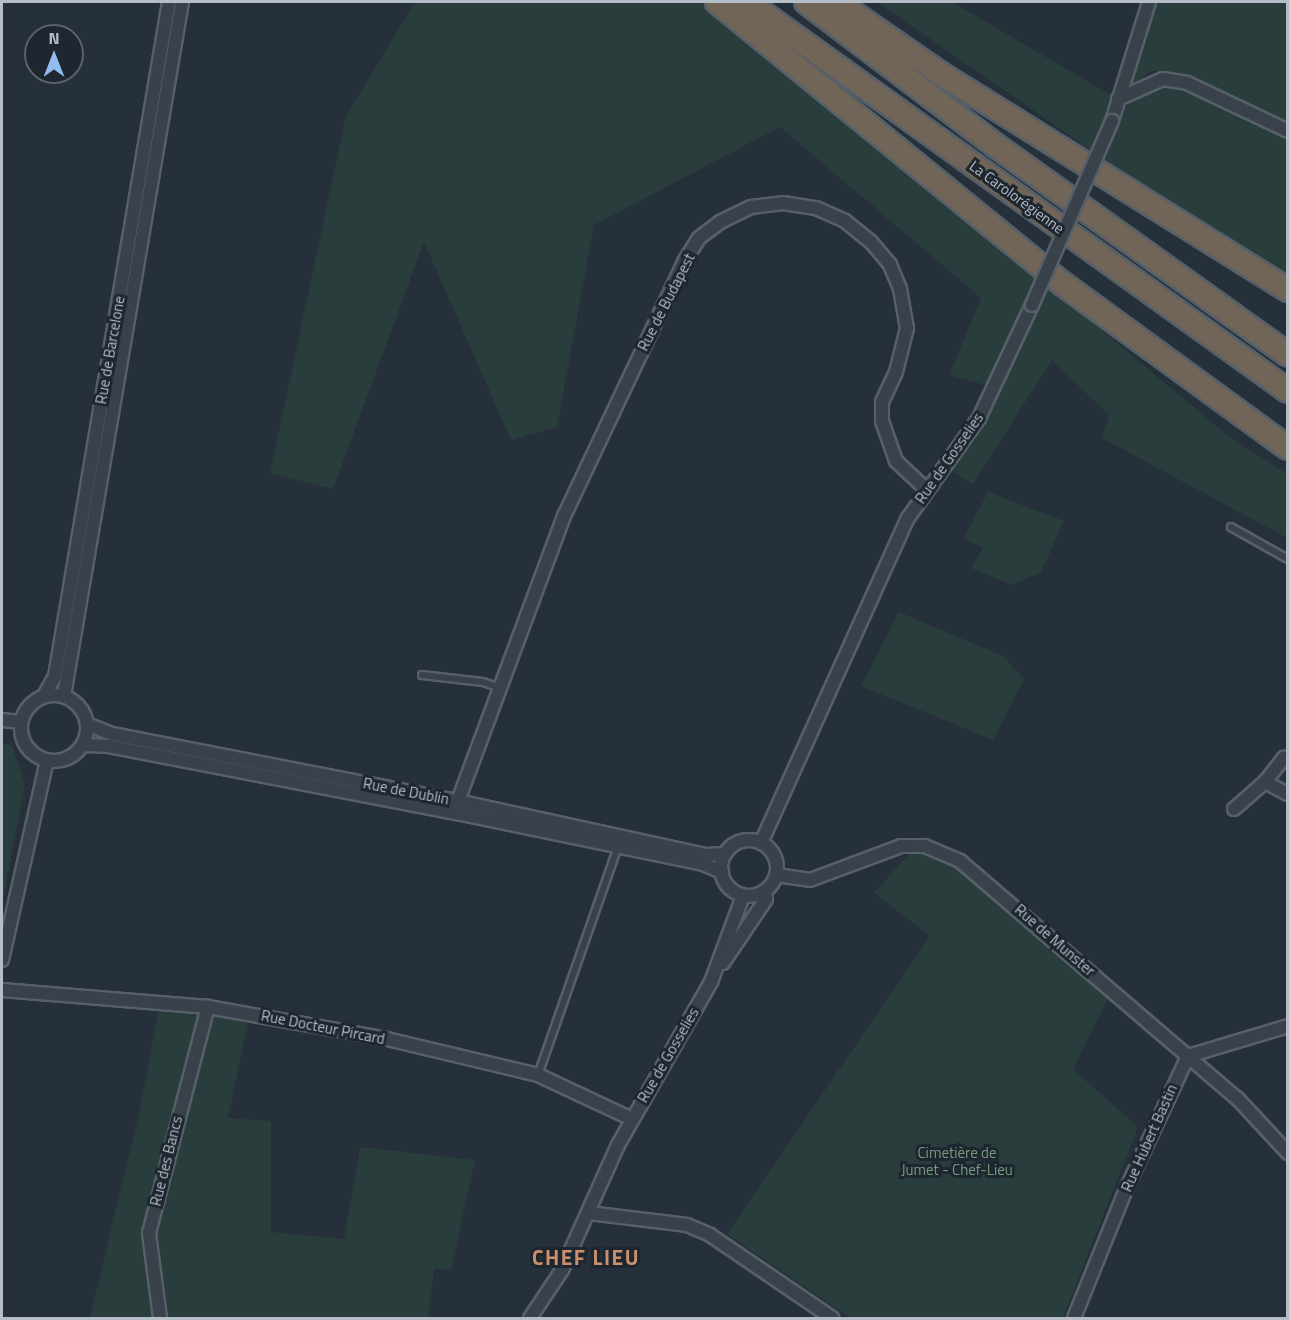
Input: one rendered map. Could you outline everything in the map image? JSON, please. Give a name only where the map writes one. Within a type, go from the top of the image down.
[{"type":"highway","points":[[717,2],[1063,284],[1287,448]]},
{"type":"highway","name":"La Carolorégienne","points":[[747,2],[1287,391]]},
{"type":"highway","name":"La Carolorégienne","points":[[806,2],[995,145],[1287,355]]},
{"type":"highway","points":[[837,2],[941,74],[1287,290]]},
{"type":"street","name":"Rue de Barcelone","points":[[44,696],[55,676],[169,2]]},
{"type":"street","name":"Rue de Barcelone","points":[[64,696],[182,2]]},
{"type":"street","name":"Rue de Gosselies","points":[[761,843],[908,518],[979,418],[1032,305],[1112,121],[1149,2]]},
{"type":"street","points":[[1118,99],[1162,79],[1187,82],[1287,131]]},
{"type":"street","name":"Rue de Budapest","points":[[458,801],[565,514],[684,262],[699,238],[751,207],[783,203],[816,208],[845,221],[871,242],[890,265],[900,289],[907,328],[896,372],[882,402],[882,421],[896,461],[927,490]]},
{"type":"street","points":[[44,696],[64,696],[80,707],[87,724],[82,745],[67,758],[47,760],[30,750],[24,742],[21,722],[29,706],[44,696]]},
{"type":"street","points":[[2,720],[21,722]]},
{"type":"street","name":"Rue de Dublin","points":[[87,724],[112,734],[458,801],[705,855],[726,854]]},
{"type":"street","name":"Rue de Dublin","points":[[82,745],[108,746],[618,846],[703,864],[722,872]]},
{"type":"street","points":[[1234,809],[1265,782],[1284,758]]},
{"type":"street","points":[[2,960],[47,760]]},
{"type":"street","points":[[1265,782],[1287,794]]},
{"type":"street","points":[[711,982],[766,899],[765,891],[776,875],[776,860],[761,843],[737,843],[726,854],[722,872],[727,886],[743,896],[765,891]]},
{"type":"street","name":"Rue de Munster","points":[[776,875],[810,880],[901,846],[926,846],[960,861],[1021,909],[1237,1098],[1287,1154]]},
{"type":"street","name":"Rue de Gosselies","points":[[530,1318],[562,1270],[632,1119],[711,982],[743,896]]},
{"type":"street","name":"Rue Docteur Pircard","points":[[2,990],[208,1007],[387,1039],[538,1075],[632,1119]]},
{"type":"street","name":"Rue des Bancs","points":[[160,1318],[149,1233],[208,1007]]},
{"type":"street","points":[[1188,1056],[1287,1026]]},
{"type":"street","name":"Rue Hubert Bastin","points":[[1074,1318],[1132,1177],[1188,1056]]},
{"type":"street","points":[[589,1213],[687,1225],[711,1235],[832,1318]]},
{"type":"lane","points":[[1231,527],[1287,559]]},
{"type":"lane","points":[[422,675],[483,682],[500,688]]},
{"type":"lane","points":[[538,1075],[618,846]]},
{"type":"green space","points":[[415,2],[707,2],[1231,438],[1287,474],[1287,538],[1102,438],[1109,415],[1052,360],[973,484],[944,466],[993,387],[949,375],[981,298],[780,127],[594,225],[557,427],[511,440],[424,242],[333,489],[270,473],[346,116]]},
{"type":"green space","points":[[877,2],[952,2],[1118,99],[1092,151]]},
{"type":"green space","points":[[1149,2],[1287,2],[1287,122],[1227,94],[1152,70],[1124,93]]},
{"type":"green space","points":[[1163,79],[1287,137],[1287,286],[1102,168],[1126,107]]},
{"type":"green space","points":[[988,492],[1064,521],[1041,572],[1012,585],[971,568],[983,548],[964,538]]},
{"type":"green space","points":[[899,612],[1003,656],[1024,679],[993,740],[861,686]]},
{"type":"green space","points":[[2,743],[12,745],[25,784],[2,905]]},
{"type":"green space","name":"Cimetière de Jumet - Chef-Lieu","points":[[916,846],[965,872],[1110,994],[1073,1069],[1138,1127],[1063,1318],[851,1318],[727,1234],[930,936],[874,893]]},
{"type":"green space","points":[[160,1002],[250,1013],[228,1118],[271,1121],[271,1232],[344,1239],[360,1147],[475,1160],[451,1270],[434,1269],[428,1318],[90,1318],[139,1113]]},
{"type":"district","name":"CHEF LIEU","points":[[586,1257]]}]
